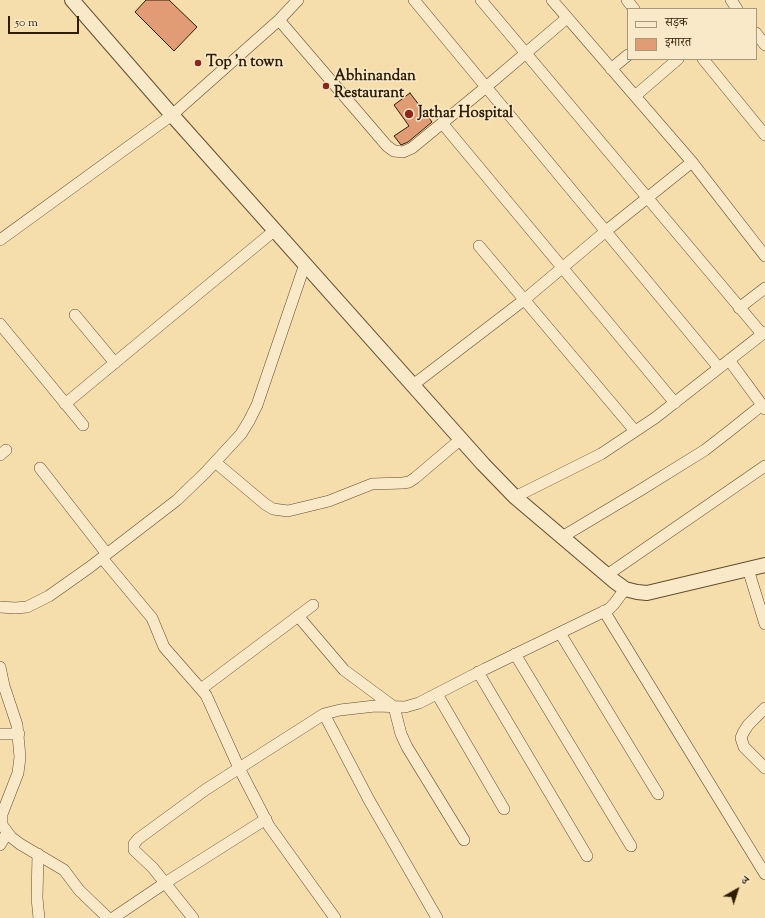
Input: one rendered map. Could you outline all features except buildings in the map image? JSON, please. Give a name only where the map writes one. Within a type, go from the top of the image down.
[{"type":"street","points":[[72,0],[172,115],[461,439],[515,497],[607,575],[625,589],[637,592],[646,592],[765,565]]},
{"type":"street","points":[[0,240],[172,115],[279,20],[298,0]]},
{"type":"street","points":[[414,0],[719,368]]},
{"type":"street","points":[[480,0],[740,308],[763,333],[655,418],[601,454],[515,497]]},
{"type":"street","points":[[552,0],[692,162],[765,256]]},
{"type":"street","points":[[627,0],[633,8]]},
{"type":"street","points":[[279,20],[390,149],[398,152],[407,151],[486,87],[567,18]]},
{"type":"street","points":[[757,35],[765,45]]},
{"type":"street","points":[[611,69],[627,56]]},
{"type":"street","points":[[635,96],[677,60]]},
{"type":"street","points":[[704,60],[765,135]]},
{"type":"street","points":[[442,123],[675,403]]},
{"type":"street","points":[[413,385],[524,300],[606,231],[692,162]]},
{"type":"street","points":[[65,404],[275,230]]},
{"type":"street","points":[[479,246],[635,431]]},
{"type":"street","points":[[0,607],[27,607],[49,596],[105,556],[177,500],[242,434],[257,405],[305,264]]},
{"type":"street","points":[[740,308],[765,288]]},
{"type":"street","points":[[75,315],[115,363]]},
{"type":"street","points":[[0,324],[83,425]]},
{"type":"street","points":[[562,537],[705,450],[763,407],[729,360]]},
{"type":"street","points":[[215,462],[265,504],[273,509],[288,511],[329,501],[372,484],[403,484],[409,482],[461,439]]},
{"type":"street","points":[[607,575],[765,466]]},
{"type":"street","points":[[40,468],[152,618],[164,647],[201,689],[208,700],[239,768],[266,819],[285,849],[335,918]]},
{"type":"street","points":[[748,569],[765,624]]},
{"type":"street","points":[[193,918],[153,868],[134,850],[134,844],[138,839],[205,790],[324,714],[376,706],[412,706],[478,672],[604,612],[614,604],[625,589]]},
{"type":"street","points":[[201,689],[313,605]]},
{"type":"street","points":[[604,612],[765,874]]},
{"type":"street","points":[[298,616],[344,670],[394,707],[406,747],[464,840]]},
{"type":"street","points":[[560,632],[658,794]]},
{"type":"street","points":[[515,654],[631,846]]},
{"type":"street","points":[[0,667],[2,686],[14,714],[19,734],[20,766],[2,808],[2,825],[7,833],[20,844],[64,870],[79,890],[108,918]]},
{"type":"street","points":[[478,672],[587,856]]},
{"type":"street","points":[[437,694],[504,809]]},
{"type":"street","points":[[765,708],[748,725],[741,738],[744,747],[765,768]]},
{"type":"street","points":[[324,714],[369,800],[437,918]]},
{"type":"street","points":[[0,734],[19,734]]},
{"type":"street","points":[[113,918],[266,819]]},
{"type":"street","points":[[0,845],[7,833]]},
{"type":"street","points":[[38,854],[37,898],[39,918]]},
{"type":"place","name":"Top 'n town","points":[[198,63]]},
{"type":"place","name":"Abhinandan Restaurant","points":[[326,86]]},
{"type":"place","name":"Jathar Hospital","points":[[409,114]]}]
